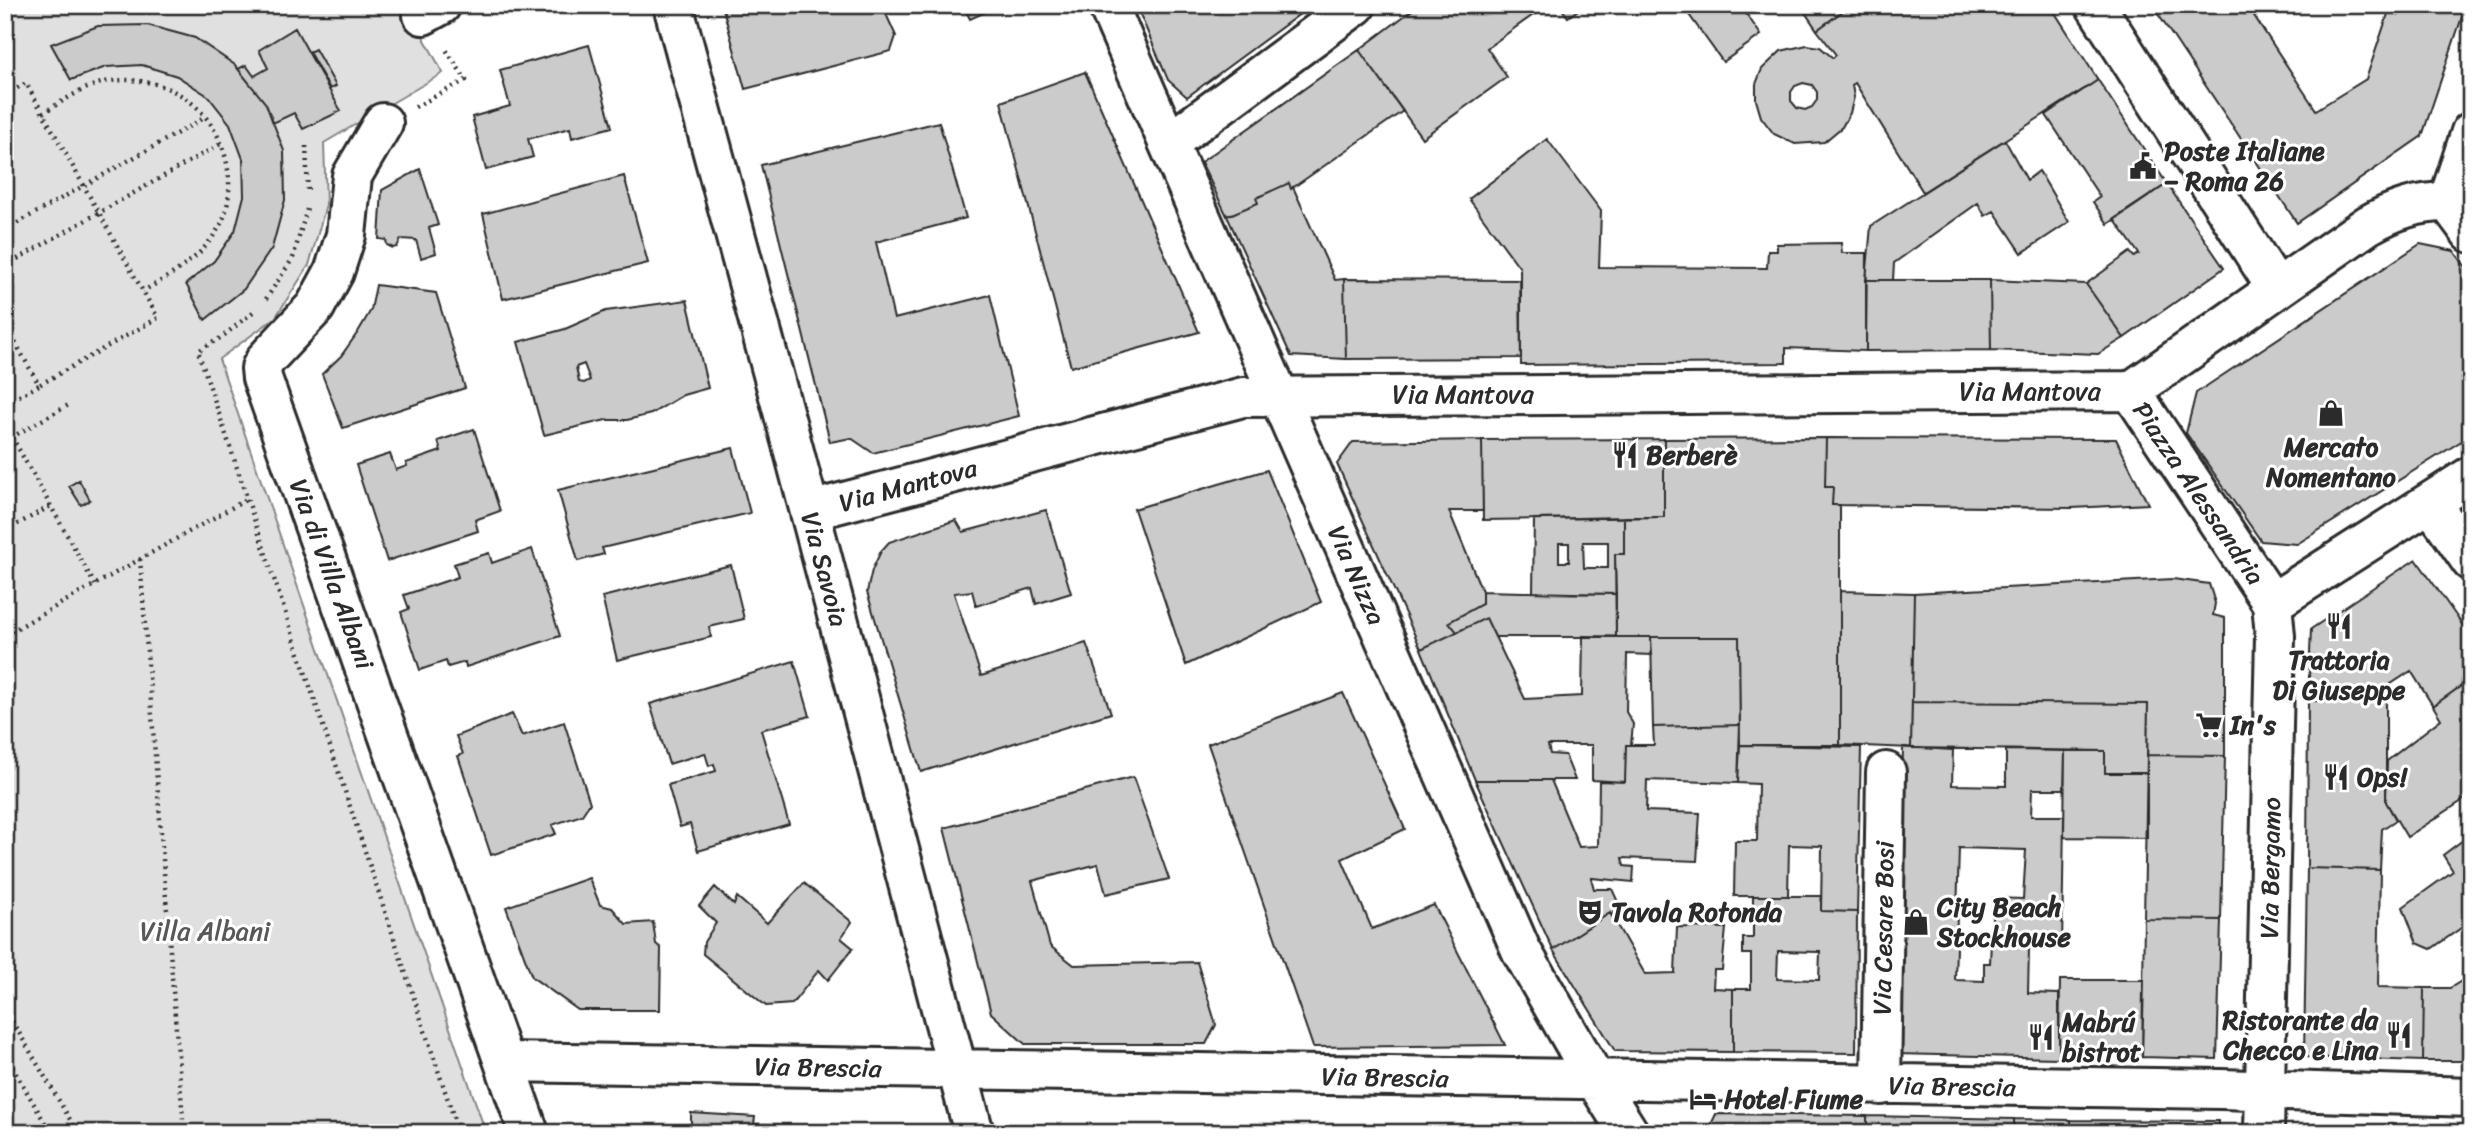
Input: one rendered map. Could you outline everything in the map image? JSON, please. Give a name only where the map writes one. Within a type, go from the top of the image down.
[{"type":"street","name":"Via Savoia","points":[[673,5],[974,1133]]},
{"type":"street","name":"Via Nizza","points":[[1108,5],[1521,950],[1629,1133]]},
{"type":"street","points":[[1169,143],[1356,5]]},
{"type":"street","points":[[2095,5],[2277,289]]},
{"type":"street","name":"Via di Villa Albani","points":[[383,123],[352,176],[345,235],[334,272],[314,307],[266,359],[261,368],[262,378],[529,1133]]},
{"type":"street","points":[[2471,132],[2448,202],[2471,233]]},
{"type":"street","name":"Piazza Alessandria","points":[[2448,202],[2417,204],[2399,208],[2384,216],[2132,391],[2272,603],[2471,476]]},
{"type":"street","name":"Via Mantova","points":[[810,511],[1243,397],[2132,391]]},
{"type":"street","points":[[2431,502],[2471,561]]},
{"type":"street","name":"Via Bergamo","points":[[2264,1133],[2275,636],[2272,603]]},
{"type":"street","name":"Via Cesare Bosi","points":[[1881,1085],[1886,772]]},
{"type":"street","name":"Via Brescia","points":[[505,1062],[2264,1090],[2471,1097]]},
{"type":"path","points":[[43,113],[108,81],[141,80],[171,89],[198,107],[218,132],[228,162],[229,194],[221,225],[204,251],[178,272],[143,292]]},
{"type":"path","points":[[383,123],[466,80]]},
{"type":"path","points":[[5,95],[26,83],[158,318],[5,404]]},
{"type":"path","points":[[5,230],[206,117]]},
{"type":"path","points":[[5,266],[222,143]]},
{"type":"path","points":[[5,324],[39,385]]},
{"type":"path","points":[[5,441],[72,403]]},
{"type":"path","points":[[12,438],[95,585]]},
{"type":"path","points":[[5,635],[249,498]]},
{"type":"path","points":[[5,531],[51,506]]},
{"type":"path","points":[[140,559],[184,1133]]},
{"type":"path","points":[[5,1009],[78,1133]]},
{"type":"path","points":[[5,1055],[51,1133]]},
{"type":"green space","name":"Villa Albani","points":[[5,5],[406,5],[443,73],[324,143],[326,205],[309,265],[275,318],[219,359],[486,1133],[5,1133]]},
{"type":"building","points":[[722,5],[860,5],[863,10],[872,5],[882,5],[896,36],[891,51],[745,89]]},
{"type":"building","points":[[963,5],[1001,5],[970,19]]},
{"type":"building","points":[[1136,5],[1312,5],[1187,97],[1168,80]]},
{"type":"building","points":[[1419,5],[1547,5],[1487,48],[1507,77],[1422,138],[1359,50]]},
{"type":"building","points":[[1559,5],[1585,5],[1568,17]]},
{"type":"building","points":[[1682,5],[1740,5],[1761,35],[1723,62]]},
{"type":"building","points":[[1800,5],[1851,5],[1817,30]]},
{"type":"building","points":[[1851,5],[2050,5],[2098,80],[1923,192],[1855,83],[1852,85],[1854,97],[1850,113],[1842,127],[1824,142],[1795,144],[1774,134],[1761,117],[1756,100],[1756,84],[1762,69],[1781,51],[1807,45],[1820,47],[1833,58],[1836,55],[1817,30]],"holes":[[[1803,83],[1812,85],[1817,92],[1817,100],[1812,107],[1805,110],[1797,108],[1791,101],[1791,92],[1795,86]]]},
{"type":"building","points":[[2152,5],[2247,5],[2316,110],[2366,79],[2391,5],[2466,5],[2422,136],[2297,223]]},
{"type":"building","points":[[147,25],[195,38],[235,65],[266,104],[284,151],[285,200],[272,248],[244,289],[205,320],[186,284],[214,261],[235,231],[244,196],[243,159],[230,124],[208,96],[177,76],[142,65],[106,67],[71,80],[51,44],[98,26]]},
{"type":"building","points":[[295,28],[341,111],[303,129],[294,113],[273,123],[266,104],[238,69],[246,65],[254,76],[268,68],[259,50]]},
{"type":"building","points":[[589,45],[612,127],[572,138],[570,128],[528,139],[533,157],[486,170],[472,117],[510,106],[500,70]]},
{"type":"building","points":[[315,49],[336,86],[330,89],[309,52]]},
{"type":"building","points":[[1359,50],[1403,111],[1291,189],[1289,183],[1256,198],[1258,203],[1227,216],[1201,162]]},
{"type":"building","points":[[1085,72],[1199,332],[1071,367],[1001,102]]},
{"type":"building","points":[[2098,80],[2167,184],[2108,224],[2093,202],[2100,197],[2046,115]]},
{"type":"building","points":[[939,122],[966,218],[876,242],[894,319],[990,295],[1019,416],[873,453],[851,438],[830,442],[761,165]]},
{"type":"building","points":[[1547,139],[1601,211],[1599,267],[1767,268],[1768,251],[1777,251],[1777,244],[1841,243],[1842,253],[1867,253],[1866,351],[1786,348],[1786,363],[1521,365],[1520,268],[1469,199]]},
{"type":"building","points":[[2005,140],[2027,180],[2039,171],[2069,222],[2022,253],[1994,211],[1985,216],[1978,203],[1894,263],[1893,280],[1866,280],[1871,226]]},
{"type":"building","points":[[420,169],[438,225],[429,228],[436,253],[421,258],[416,240],[401,239],[397,247],[393,248],[387,245],[386,240],[379,239],[382,190]]},
{"type":"building","points":[[624,176],[648,263],[503,299],[483,214]]},
{"type":"building","points":[[1289,183],[1335,280],[1344,279],[1346,359],[1291,356],[1227,216],[1258,203],[1256,198]]},
{"type":"building","points":[[2167,184],[2224,268],[2124,338],[2086,284],[2130,252],[2134,257],[2139,254],[2114,219]]},
{"type":"building","name":"Mercato Nomentano","points":[[2420,244],[2454,251],[2471,274],[2471,435],[2297,544],[2261,541],[2186,433],[2196,393]]},
{"type":"building","points":[[1344,279],[1521,280],[1521,358],[1346,359]]},
{"type":"building","points":[[1866,280],[1990,280],[1991,350],[1866,351]]},
{"type":"building","points":[[1990,280],[2086,284],[2124,338],[2098,354],[1991,350]]},
{"type":"building","points":[[376,285],[436,293],[465,388],[343,428],[322,374],[341,356],[358,332],[371,310]]},
{"type":"building","points":[[687,300],[708,388],[683,395],[651,414],[627,420],[606,420],[544,435],[518,342],[565,329],[606,311]],"holes":[[[584,364],[590,380],[579,382],[576,367]]]},
{"type":"building","points":[[474,429],[500,511],[475,520],[478,531],[387,561],[356,465],[390,454],[396,470],[407,466],[406,463],[441,451],[438,441]]},
{"type":"building","points":[[1826,438],[1825,487],[1833,487],[1832,505],[1840,505],[1840,745],[1740,745],[1739,637],[1616,637],[1615,554],[1624,554],[1624,517],[1664,517],[1664,439]]},
{"type":"building","points":[[1826,438],[2116,439],[2148,504],[2072,508],[1832,505],[1833,487],[1825,487]]},
{"type":"building","points":[[1664,439],[1664,517],[1483,520],[1482,440]]},
{"type":"building","points":[[1482,440],[1483,511],[1449,511],[1482,591],[1482,604],[1449,622],[1457,632],[1421,649],[1337,464],[1353,442]]},
{"type":"building","points":[[733,448],[750,513],[602,548],[604,554],[578,561],[558,490]]},
{"type":"building","points":[[1267,470],[1321,602],[1186,665],[1134,509]]},
{"type":"building","points":[[79,480],[90,500],[81,505],[69,486]]},
{"type":"building","points":[[1046,510],[1071,593],[1036,604],[1032,588],[976,606],[972,591],[954,593],[981,676],[1086,643],[1111,713],[921,772],[867,592],[872,570],[881,551],[889,542],[956,520],[963,532]]},
{"type":"building","points":[[1624,517],[1624,554],[1615,554],[1616,594],[1533,593],[1534,519]],"holes":[[[1583,542],[1608,542],[1608,568],[1584,568]],[[1559,543],[1569,543],[1569,562],[1559,562]]]},
{"type":"building","points":[[532,549],[560,636],[466,667],[465,662],[448,667],[446,661],[420,670],[401,612],[409,609],[404,595],[458,577],[454,564],[489,553],[492,563]]},
{"type":"building","points":[[2416,559],[2471,637],[2471,679],[2433,706],[2411,671],[2365,701],[2308,701],[2311,629]]},
{"type":"building","points":[[731,565],[744,619],[709,627],[711,637],[617,660],[602,597]]},
{"type":"building","points":[[2173,579],[2209,584],[2215,603],[2213,615],[2225,618],[2225,756],[2147,755],[2148,704],[1912,702],[1914,593]]},
{"type":"building","points":[[1482,591],[1616,594],[1616,637],[1495,637],[1486,618],[1457,632],[1449,622],[1482,604]]},
{"type":"building","points":[[1840,591],[1914,593],[1911,748],[1840,745]]},
{"type":"building","points":[[1486,618],[1525,699],[1582,696],[1583,636],[1651,637],[1652,655],[1627,654],[1626,712],[1633,724],[1631,745],[1626,745],[1625,782],[1592,780],[1592,745],[1548,745],[1550,754],[1565,755],[1575,780],[1475,780],[1421,649]]},
{"type":"building","points":[[1651,637],[1739,637],[1740,725],[1653,727]]},
{"type":"building","points":[[794,661],[810,716],[761,730],[789,824],[698,851],[690,824],[680,827],[668,785],[716,771],[714,764],[709,766],[705,753],[669,764],[650,704]]},
{"type":"building","points":[[2471,679],[2471,795],[2407,837],[2386,802],[2387,761],[2441,719],[2433,706]]},
{"type":"building","points":[[2386,687],[2386,802],[2396,820],[2382,829],[2380,870],[2307,868],[2308,701],[2365,701]]},
{"type":"building","points":[[1343,693],[1405,829],[1342,859],[1372,929],[1434,905],[1505,1045],[1313,1047],[1208,744]]},
{"type":"building","points":[[1912,702],[2148,704],[2147,773],[2105,773],[2105,751],[1911,748]]},
{"type":"building","points":[[512,714],[522,736],[564,722],[590,803],[582,815],[552,825],[556,834],[491,855],[458,756],[463,754],[456,736]]},
{"type":"building","points":[[1740,725],[1738,783],[1647,780],[1646,811],[1700,813],[1697,861],[1622,858],[1624,866],[1634,867],[1633,882],[1591,878],[1594,889],[1612,889],[1618,902],[1612,916],[1610,913],[1553,950],[1475,780],[1551,780],[1579,847],[1598,846],[1599,781],[1625,782],[1626,745],[1654,745],[1653,727]]},
{"type":"building","points":[[1740,745],[1861,747],[1857,912],[1821,911],[1822,846],[1789,845],[1788,896],[1734,896],[1735,841],[1757,841],[1758,784],[1738,783]]},
{"type":"building","points":[[1903,747],[1953,750],[1952,785],[2006,786],[2006,750],[2065,751],[2064,789],[2032,789],[2031,816],[2064,816],[2062,949],[2029,948],[2028,993],[2059,994],[2059,1058],[1897,1054]],"holes":[[[1959,848],[2026,850],[2023,899],[1993,898],[1990,963],[1984,963],[1984,981],[1955,980]]]},
{"type":"building","points":[[2065,751],[2105,751],[2105,773],[2147,773],[2147,838],[2064,837]]},
{"type":"building","points":[[2147,755],[2225,756],[2221,920],[2144,919]]},
{"type":"building","points":[[1133,777],[1169,879],[1106,894],[1098,864],[1032,881],[1050,946],[1074,965],[1197,962],[1216,1025],[1206,1044],[1025,1044],[991,1013],[944,828]]},
{"type":"building","points":[[2471,834],[2471,921],[2431,949],[2417,943],[2403,907],[2453,871],[2443,855]]},
{"type":"building","points":[[2307,868],[2380,870],[2378,987],[2424,988],[2423,1061],[2304,1057]]},
{"type":"building","points":[[589,878],[600,905],[612,908],[626,924],[653,922],[656,944],[661,948],[660,1010],[578,1010],[532,977],[506,907]]},
{"type":"building","points":[[804,883],[852,922],[841,938],[853,948],[828,980],[819,970],[792,1004],[766,1006],[703,954],[704,942],[716,923],[699,906],[715,887],[734,905],[737,897],[767,923]]},
{"type":"building","points":[[1753,896],[1821,896],[1821,911],[1857,912],[1856,1053],[1733,1052],[1733,989],[1751,989],[1751,954],[1743,954],[1743,938],[1753,938]],"holes":[[[1778,951],[1820,952],[1819,980],[1777,979]]]},
{"type":"building","points":[[1610,913],[1645,974],[1675,973],[1677,927],[1726,928],[1722,970],[1714,970],[1713,988],[1733,989],[1733,1052],[1615,1051],[1553,950]]},
{"type":"building","points":[[2144,919],[2221,920],[2217,1059],[2142,1057]]},
{"type":"building","points":[[2471,975],[2471,1061],[2423,1061],[2424,988],[2450,988]]},
{"type":"building","points":[[2060,980],[2144,980],[2142,1057],[2059,1058]]},
{"type":"building","points":[[691,1113],[755,1117],[754,1124],[807,1126],[807,1133],[691,1133]]},
{"type":"building","points":[[1716,1114],[1867,1116],[1867,1133],[1707,1133]]},
{"type":"building","points":[[1867,1116],[2014,1119],[2014,1133],[1867,1133]]},
{"type":"building","points":[[2014,1119],[2071,1120],[2071,1133],[2014,1133]]},
{"type":"building","points":[[2071,1120],[2218,1121],[2218,1133],[2071,1133]]},
{"type":"building","points":[[2304,1125],[2468,1126],[2471,1133],[2304,1133]]},
{"type":"building","points":[[1045,1131],[1197,1133],[1043,1133]]},
{"type":"place","name":"Poste Italiane – Roma 26","points":[[2143,166]]},
{"type":"place","name":"Mercato Nomentano","points":[[2331,413]]},
{"type":"place","name":"Berberè","points":[[1625,455]]},
{"type":"place","name":"Trattoria Di Giuseppe","points":[[2339,626]]},
{"type":"place","name":"In's","points":[[2209,725]]},
{"type":"place","name":"Ops!","points":[[2336,777]]},
{"type":"place","name":"Tavola Rotonda","points":[[1590,912]]},
{"type":"place","name":"City Beach Stockhouse","points":[[1916,922]]},
{"type":"place","name":"Ristorante da Checco e Lina","points":[[2399,1035]]},
{"type":"place","name":"Mabrú bistrot","points":[[2041,1037]]},
{"type":"place","name":"Hotel Fiume","points":[[1703,1099]]}]
